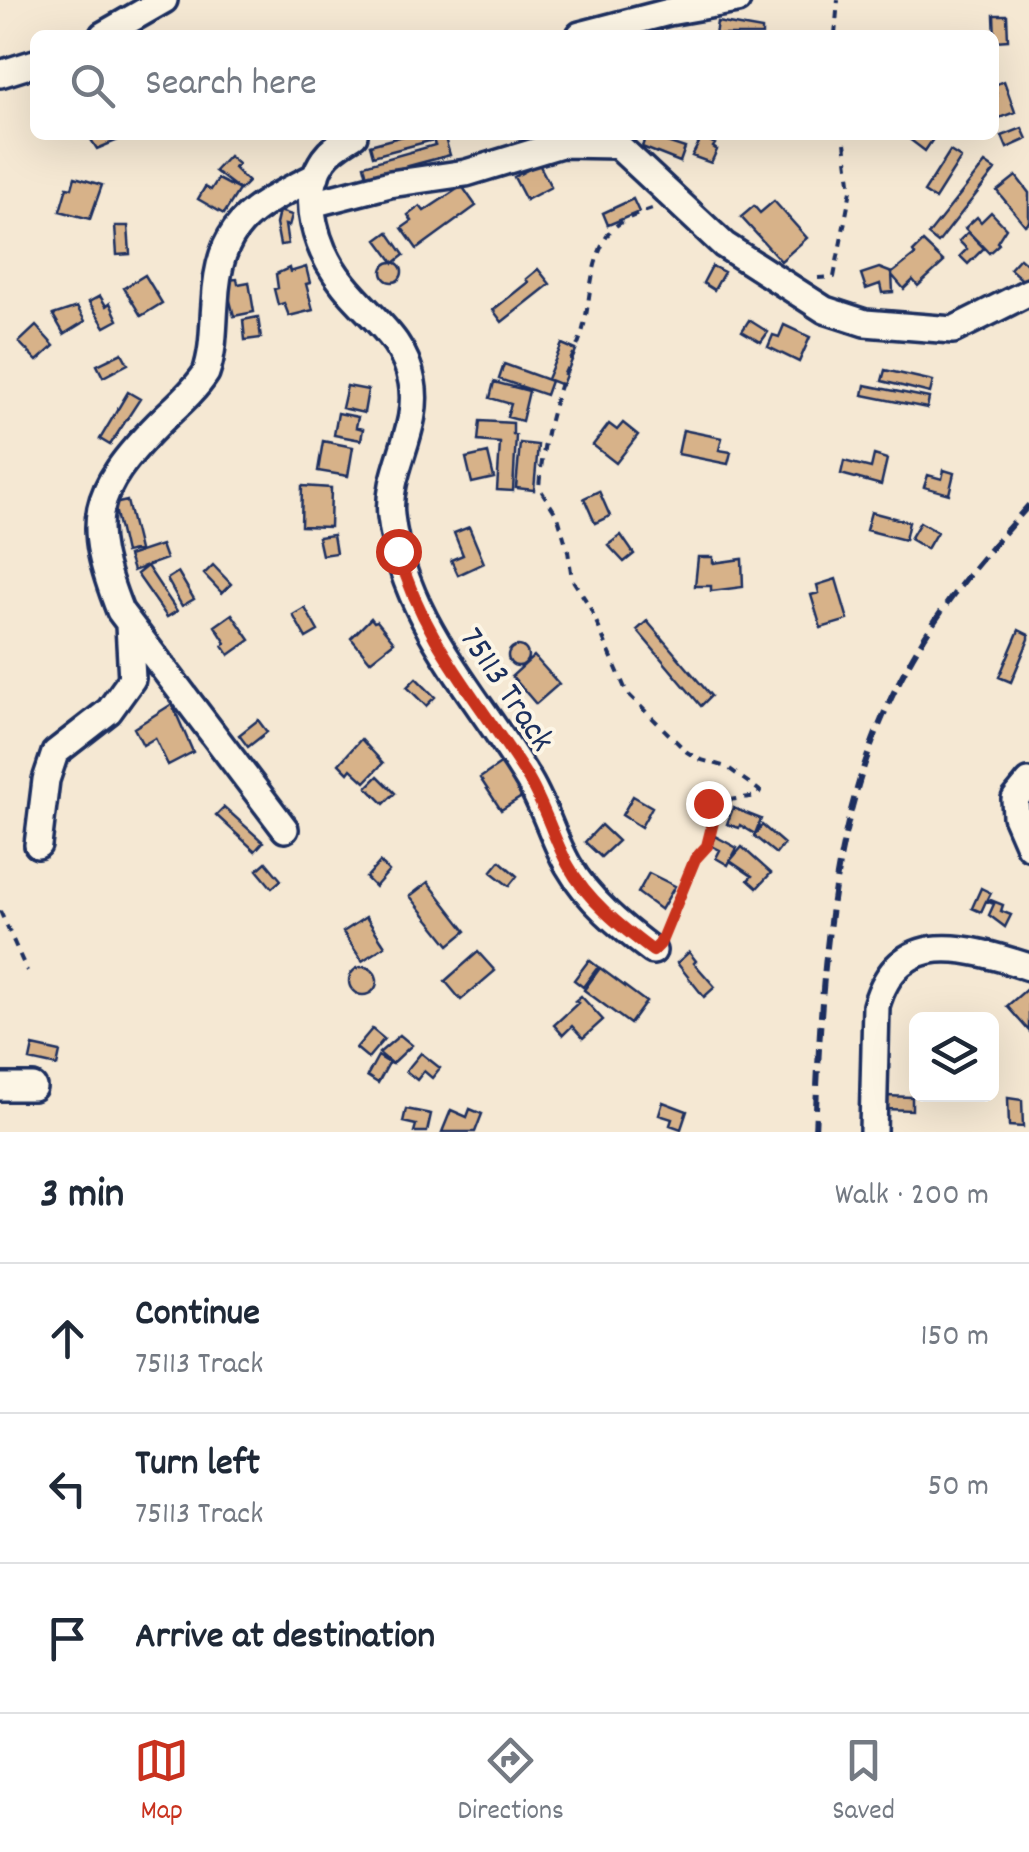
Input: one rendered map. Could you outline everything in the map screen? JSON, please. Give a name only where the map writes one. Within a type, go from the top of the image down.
[{"type":"street","points":[[112,30],[164,0]]},
{"type":"street","points":[[599,30],[737,0]]},
{"type":"street","points":[[0,74],[30,65]]},
{"type":"street","points":[[286,829],[129,624],[106,574],[99,524],[101,499],[112,477],[206,373],[212,355],[218,262],[234,230],[249,214],[316,176],[332,149],[346,140]]},
{"type":"street","points":[[312,204],[390,184],[466,172],[561,144],[617,145],[724,245],[825,310],[865,323],[953,330],[1029,292]]},
{"type":"street","name":"75113 Track","points":[[316,176],[312,204],[324,255],[346,288],[390,331],[413,384],[412,413],[392,493],[391,513],[406,582],[436,645],[528,778],[567,864],[586,892],[628,933],[653,951]]},
{"type":"street","points":[[38,844],[46,780],[54,753],[108,711],[132,680],[129,624]]},
{"type":"street","points":[[1029,782],[1015,799],[1016,816],[1029,846]]},
{"type":"street","points":[[873,1132],[876,1006],[881,989],[905,957],[935,949],[954,950],[1029,967]]},
{"type":"street","points":[[0,1087],[33,1087]]},
{"type":"path","points":[[835,30],[838,0]]},
{"type":"path","points":[[815,278],[834,277],[851,190],[845,140]]},
{"type":"path","points":[[653,951],[660,944],[695,859],[707,846],[714,818],[708,803],[758,796],[760,791],[728,767],[698,759],[688,752],[627,693],[589,605],[572,580],[558,517],[538,487],[546,435],[560,385],[575,356],[589,282],[608,234],[626,219],[660,206]]},
{"type":"path","points":[[0,910],[28,971]]},
{"type":"building","points":[[994,15],[1007,15],[1008,40],[999,41],[999,30],[995,30]]},
{"type":"building","points":[[717,22],[762,30],[716,30]]},
{"type":"building","points":[[1004,81],[1015,112],[999,118],[999,83]]},
{"type":"building","points":[[1022,128],[1027,139],[1007,148],[1002,136]]},
{"type":"building","points":[[91,140],[118,140],[97,149]]},
{"type":"building","points":[[388,140],[433,140],[373,156],[370,145]]},
{"type":"building","points":[[433,140],[446,140],[450,155],[367,177],[364,165],[435,145]]},
{"type":"building","points":[[644,140],[661,140],[685,148],[680,162],[642,147]]},
{"type":"building","points":[[700,140],[715,144],[717,150],[711,163],[692,156]]},
{"type":"building","points":[[911,140],[932,140],[925,151]]},
{"type":"building","points":[[950,151],[961,158],[935,199],[924,192]]},
{"type":"building","points":[[229,156],[238,164],[234,168],[248,182],[240,190],[215,171]]},
{"type":"building","points":[[985,163],[995,170],[938,243],[928,235]]},
{"type":"building","points":[[539,164],[551,187],[526,200],[514,177]]},
{"type":"building","points":[[1016,176],[1029,193],[1029,222],[1025,225],[997,191]]},
{"type":"building","points":[[75,177],[102,185],[90,219],[60,211],[67,187],[72,188]]},
{"type":"building","points":[[218,179],[239,190],[224,214],[198,199],[205,187],[211,190]]},
{"type":"building","points":[[462,186],[476,206],[417,249],[402,228],[412,221],[408,215],[420,206],[424,211]]},
{"type":"building","points":[[633,199],[639,212],[608,225],[603,213]]},
{"type":"building","points":[[774,201],[807,238],[781,261],[741,217],[754,206],[760,213]]},
{"type":"building","points":[[279,211],[292,215],[289,226],[285,225],[288,244],[280,245],[276,224]]},
{"type":"building","points":[[991,212],[1006,228],[999,244],[989,253],[965,228],[977,217],[981,222]]},
{"type":"building","points":[[115,226],[128,226],[130,254],[117,255]]},
{"type":"building","points":[[388,232],[404,255],[394,263],[377,240]]},
{"type":"building","points":[[968,232],[984,248],[968,264],[960,256],[967,249],[959,241]]},
{"type":"building","points":[[923,242],[944,262],[918,286],[913,280],[904,289],[891,274],[915,255],[913,252]]},
{"type":"building","points":[[1020,258],[1029,266],[1028,285],[1010,269]]},
{"type":"building","points":[[388,262],[396,262],[402,272],[396,282],[388,282],[382,276],[382,268]]},
{"type":"building","points":[[712,266],[724,272],[714,290],[703,283]]},
{"type":"building","points":[[306,267],[313,310],[289,316],[284,303],[278,305],[276,274]]},
{"type":"building","points":[[879,268],[892,273],[893,292],[882,293],[880,284],[866,289],[861,274]]},
{"type":"building","points":[[538,269],[550,284],[502,322],[493,310]]},
{"type":"building","points":[[145,275],[162,303],[141,316],[124,288]]},
{"type":"building","points":[[237,279],[238,284],[249,282],[254,312],[234,316],[226,285],[227,280]]},
{"type":"building","points":[[100,296],[106,306],[110,303],[118,320],[105,327],[89,302]]},
{"type":"building","points":[[77,307],[85,321],[64,334],[53,315]]},
{"type":"building","points":[[258,317],[261,338],[245,340],[243,320]]},
{"type":"building","points":[[749,320],[768,332],[761,342],[742,331]]},
{"type":"building","points":[[784,325],[810,337],[799,362],[768,347],[773,335],[779,337]]},
{"type":"building","points":[[36,326],[54,346],[37,361],[19,342]]},
{"type":"building","points":[[562,344],[576,350],[562,385],[547,379]]},
{"type":"building","points":[[122,353],[128,364],[103,377],[97,365]]},
{"type":"building","points":[[504,364],[551,381],[546,395],[499,379]]},
{"type":"building","points":[[885,370],[933,381],[930,393],[882,381]]},
{"type":"building","points":[[494,382],[529,391],[522,421],[507,417],[511,404],[490,398]]},
{"type":"building","points":[[865,385],[929,398],[927,408],[863,395]]},
{"type":"building","points":[[347,386],[368,390],[364,413],[342,408]]},
{"type":"building","points":[[128,392],[140,399],[110,445],[100,439]]},
{"type":"building","points":[[338,413],[358,417],[356,427],[363,429],[361,440],[334,435]]},
{"type":"building","points":[[480,421],[513,423],[513,491],[497,490],[500,443],[478,441]]},
{"type":"building","points":[[623,423],[638,435],[616,463],[593,445],[609,424],[617,430]]},
{"type":"building","points":[[683,430],[722,438],[719,450],[731,452],[728,464],[678,454]]},
{"type":"building","points":[[323,441],[353,447],[348,476],[318,471]]},
{"type":"building","points":[[520,443],[538,445],[534,490],[516,488]]},
{"type":"building","points":[[488,453],[494,478],[472,483],[466,458]]},
{"type":"building","points":[[874,455],[887,459],[881,485],[841,474],[844,461],[871,468]]},
{"type":"building","points":[[944,470],[954,473],[949,494],[924,487],[928,475],[942,479]]},
{"type":"building","points":[[302,486],[331,488],[330,527],[301,526]]},
{"type":"building","points":[[599,491],[610,516],[595,523],[584,498]]},
{"type":"building","points":[[127,501],[139,550],[125,553],[114,504]]},
{"type":"building","points":[[871,512],[909,522],[905,540],[866,530]]},
{"type":"building","points":[[920,522],[937,532],[927,549],[910,539]]},
{"type":"building","points":[[469,527],[484,563],[458,575],[451,560],[463,555],[454,533]]},
{"type":"building","points":[[333,535],[336,553],[322,555],[318,537]]},
{"type":"building","points":[[621,535],[634,554],[624,562],[608,545]]},
{"type":"building","points":[[161,545],[166,559],[133,571],[128,556]]},
{"type":"building","points":[[698,557],[713,557],[713,563],[742,559],[743,587],[711,591],[711,586],[695,586]]},
{"type":"building","points":[[213,565],[231,584],[222,593],[204,574]]},
{"type":"building","points":[[147,566],[177,611],[167,617],[137,574]]},
{"type":"building","points":[[178,572],[194,599],[182,606],[167,579]]},
{"type":"building","points":[[836,579],[848,620],[821,628],[811,595],[819,593],[817,585]]},
{"type":"building","points":[[305,608],[318,631],[306,638],[293,615]]},
{"type":"building","points":[[232,614],[250,640],[229,655],[215,626]]},
{"type":"building","points":[[371,618],[394,642],[370,661],[351,638]]},
{"type":"building","points":[[647,621],[711,696],[701,706],[637,630]]},
{"type":"building","points":[[1019,630],[1029,639],[1011,682],[999,677]]},
{"type":"building","points":[[518,646],[528,656],[518,666],[508,656]]},
{"type":"building","points":[[534,656],[559,684],[536,704],[512,676]]},
{"type":"building","points":[[416,678],[435,697],[426,706],[407,687]]},
{"type":"building","points":[[172,704],[193,752],[168,765],[155,738],[143,745],[134,728]]},
{"type":"building","points":[[258,720],[267,732],[248,747],[239,735]]},
{"type":"building","points":[[361,739],[383,763],[365,782],[339,764]]},
{"type":"building","points":[[502,763],[523,796],[501,810],[480,778]]},
{"type":"building","points":[[378,776],[395,793],[384,804],[367,787]]},
{"type":"building","points":[[633,796],[652,807],[641,827],[622,815]]},
{"type":"building","points":[[224,807],[263,842],[255,851],[216,815]]},
{"type":"building","points":[[733,808],[761,819],[755,834],[740,825],[739,828],[727,824]]},
{"type":"building","points":[[601,825],[618,841],[601,857],[585,842]]},
{"type":"building","points":[[762,825],[784,844],[776,854],[754,836]]},
{"type":"building","points":[[715,836],[737,848],[728,865],[716,858],[720,850],[710,845]]},
{"type":"building","points":[[742,847],[771,873],[757,888],[748,880],[752,876],[730,861]]},
{"type":"building","points":[[500,861],[517,876],[509,886],[491,872]]},
{"type":"building","points":[[266,862],[281,880],[272,888],[257,870]]},
{"type":"building","points":[[380,862],[389,871],[375,887],[366,878]]},
{"type":"building","points":[[649,873],[675,886],[661,910],[638,893]]},
{"type":"building","points":[[428,882],[466,931],[449,945],[410,896]]},
{"type":"building","points":[[981,888],[991,893],[988,899],[1003,905],[1001,911],[1011,915],[1005,927],[989,915],[994,904],[986,901],[981,912],[972,908]]},
{"type":"building","points":[[366,917],[385,946],[362,961],[343,932]]},
{"type":"building","points":[[478,952],[495,971],[461,1000],[445,981]]},
{"type":"building","points":[[689,952],[715,987],[704,997],[677,963]]},
{"type":"building","points":[[589,960],[598,967],[583,987],[574,980]]},
{"type":"building","points":[[363,967],[373,971],[377,981],[373,991],[363,995],[353,991],[349,981],[353,971]]},
{"type":"building","points":[[600,968],[646,1002],[630,1024],[584,990]]},
{"type":"building","points":[[1029,987],[1029,1031],[1007,1006]]},
{"type":"building","points":[[581,996],[603,1020],[583,1038],[572,1026],[563,1035],[554,1025]]},
{"type":"building","points":[[372,1029],[384,1039],[368,1058],[356,1048]]},
{"type":"building","points":[[400,1035],[412,1045],[392,1064],[379,1053]]},
{"type":"building","points":[[33,1046],[60,1052],[57,1066],[30,1060]]},
{"type":"building","points":[[421,1053],[440,1068],[432,1078],[424,1071],[417,1080],[406,1071]]},
{"type":"building","points":[[378,1056],[389,1063],[378,1083],[367,1076]]},
{"type":"building","points":[[885,1096],[909,1097],[912,1102],[912,1110],[884,1109]]},
{"type":"building","points":[[1008,1098],[1022,1100],[1023,1127],[1009,1126]]},
{"type":"building","points":[[663,1102],[687,1111],[681,1129],[670,1125],[672,1119],[659,1115]]},
{"type":"building","points":[[406,1109],[431,1114],[427,1132],[414,1132],[416,1125],[403,1122]]},
{"type":"building","points":[[470,1109],[482,1114],[475,1132],[442,1132],[451,1110],[467,1117]]},
{"type":"railway","points":[[815,1132],[829,931],[853,801],[874,739],[901,677],[937,618],[1029,505]]},
{"type":"route","points":[[398,551],[406,582],[436,645],[528,778],[567,864],[586,892],[628,933],[653,951],[660,944],[695,859],[707,846],[714,818],[708,803]]}]
